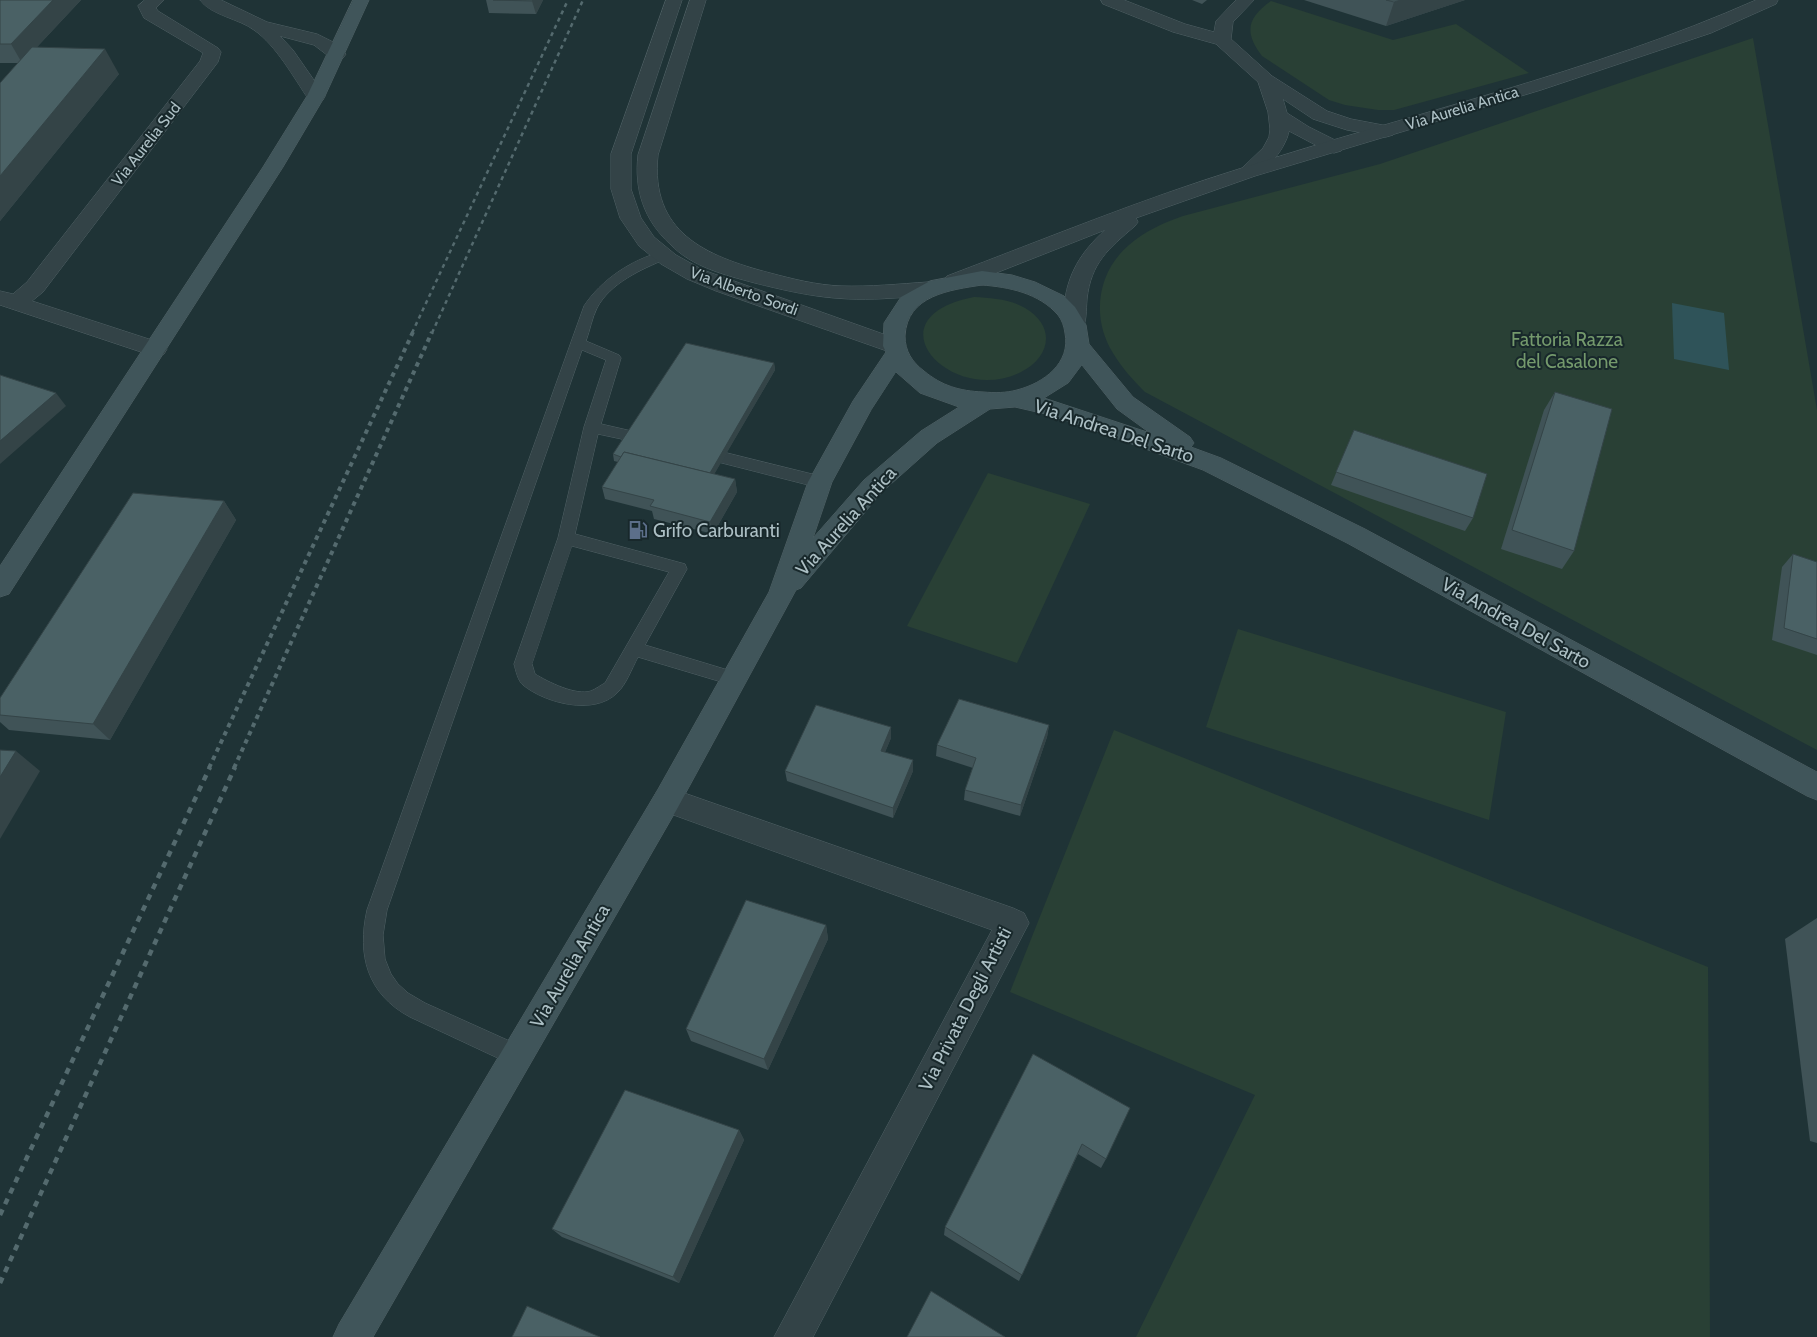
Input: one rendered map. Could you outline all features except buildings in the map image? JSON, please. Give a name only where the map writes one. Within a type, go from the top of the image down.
[{"type":"main road","points":[[0,587],[156,349],[316,96],[361,0]]},
{"type":"main road","name":"Via Aurelia Antica","points":[[995,279],[1034,288],[1054,300],[1066,312],[1076,335],[1071,365],[1064,374],[1043,389],[1016,399],[985,401],[955,397],[929,387],[908,373],[894,350],[893,326],[899,314],[914,298],[928,289],[955,281],[995,279]]},
{"type":"main road","name":"Via Andrea Del Sarto","points":[[1076,335],[1125,403],[1212,464]]},
{"type":"main road","name":"Via Aurelia Antica","points":[[352,1337],[667,800],[735,679],[782,592],[820,482],[894,350]]},
{"type":"main road","name":"Via Andrea Del Sarto","points":[[1016,399],[1099,423],[1212,464],[1356,536],[1817,787]]},
{"type":"main road","name":"Via Aurelia Antica","points":[[782,592],[873,486],[929,437],[985,401]]},
{"type":"main road","points":[[0,573],[33,536]]},
{"type":"street","name":"Via Aurelia Sud","points":[[8,300],[35,287],[209,62],[212,52],[206,47],[150,14],[147,6],[156,0]]},
{"type":"street","points":[[208,0],[260,26],[307,35],[330,46],[337,54]]},
{"type":"street","name":"Via Alberto Sordi","points":[[674,0],[621,154],[619,172],[621,190],[626,208],[639,231],[661,256],[710,282],[823,319],[894,350]]},
{"type":"street","name":"Via Alberto Sordi","points":[[698,0],[648,155],[645,170],[650,202],[658,218],[686,246],[704,259],[750,275],[840,293],[928,289]]},
{"type":"street","points":[[1109,0],[1179,28],[1222,40],[1266,80],[1320,115],[1347,124],[1386,131]]},
{"type":"street","points":[[1222,40],[1225,21],[1246,0]]},
{"type":"street","name":"Via Aurelia Antica","points":[[955,281],[1149,206],[1248,172],[1535,86],[1705,29],[1770,0]]},
{"type":"street","points":[[307,35],[332,30],[350,22]]},
{"type":"street","points":[[260,26],[287,54],[316,96]]},
{"type":"street","points":[[287,54],[314,58],[337,54]]},
{"type":"street","points":[[1248,172],[1275,145],[1280,134],[1278,115],[1266,80]]},
{"type":"street","points":[[1278,115],[1302,131],[1334,147]]},
{"type":"street","points":[[1320,115],[1332,131],[1334,147]]},
{"type":"street","name":"Via Aurelia Antica","points":[[1076,335],[1075,294],[1079,276],[1102,242],[1149,206]]},
{"type":"street","name":"Via Aurelia Sud","points":[[8,300],[156,349]]},
{"type":"street","name":"Via Privata Degli Artisti","points":[[667,800],[1013,924],[793,1337]]},
{"type":"lane","points":[[517,1056],[403,1002],[386,985],[376,964],[372,947],[373,928],[381,900],[591,306],[603,289],[623,273],[661,256]]},
{"type":"lane","points":[[566,538],[679,569],[610,688],[596,697],[586,699],[546,690],[528,679],[523,664],[566,538],[592,427],[614,358],[578,343]]},
{"type":"lane","points":[[592,427],[631,436]]},
{"type":"lane","points":[[724,458],[820,482]]},
{"type":"lane","points":[[633,648],[735,679]]},
{"type":"green space","points":[[1271,1],[1393,40],[1456,24],[1529,73],[1394,110],[1378,110],[1345,105],[1329,100],[1262,56],[1252,40],[1251,26],[1257,13]]},
{"type":"green space","name":"Fattoria Razza del Casalone","points":[[1753,38],[1817,410],[1817,750],[1145,392],[1128,374],[1113,353],[1106,339],[1100,311],[1104,282],[1118,256],[1141,236],[1168,222],[1183,216],[1380,164]]},
{"type":"green space","points":[[974,297],[1013,303],[1025,308],[1042,323],[1046,341],[1044,350],[1031,366],[1021,372],[995,380],[970,378],[948,369],[932,356],[924,339],[926,322],[942,308]]},
{"type":"green space","points":[[988,473],[1090,504],[1017,663],[907,626]]},
{"type":"green space","points":[[1238,629],[1506,712],[1489,820],[1206,727]]},
{"type":"green space","points":[[1114,730],[1708,967],[1710,1337],[1136,1337],[1255,1095],[1010,992]]},
{"type":"water","points":[[1672,303],[1724,313],[1729,370],[1674,359]]},
{"type":"railway","points":[[412,333],[568,0]]},
{"type":"railway","points":[[432,333],[583,0]]},
{"type":"railway","points":[[209,768],[413,332]]},
{"type":"railway","points":[[234,768],[432,332]]},
{"type":"railway","points":[[0,1215],[210,767]]},
{"type":"railway","points":[[0,1283],[235,767]]},
{"type":"place","name":"Grifo Carburanti","points":[[638,530]]}]
